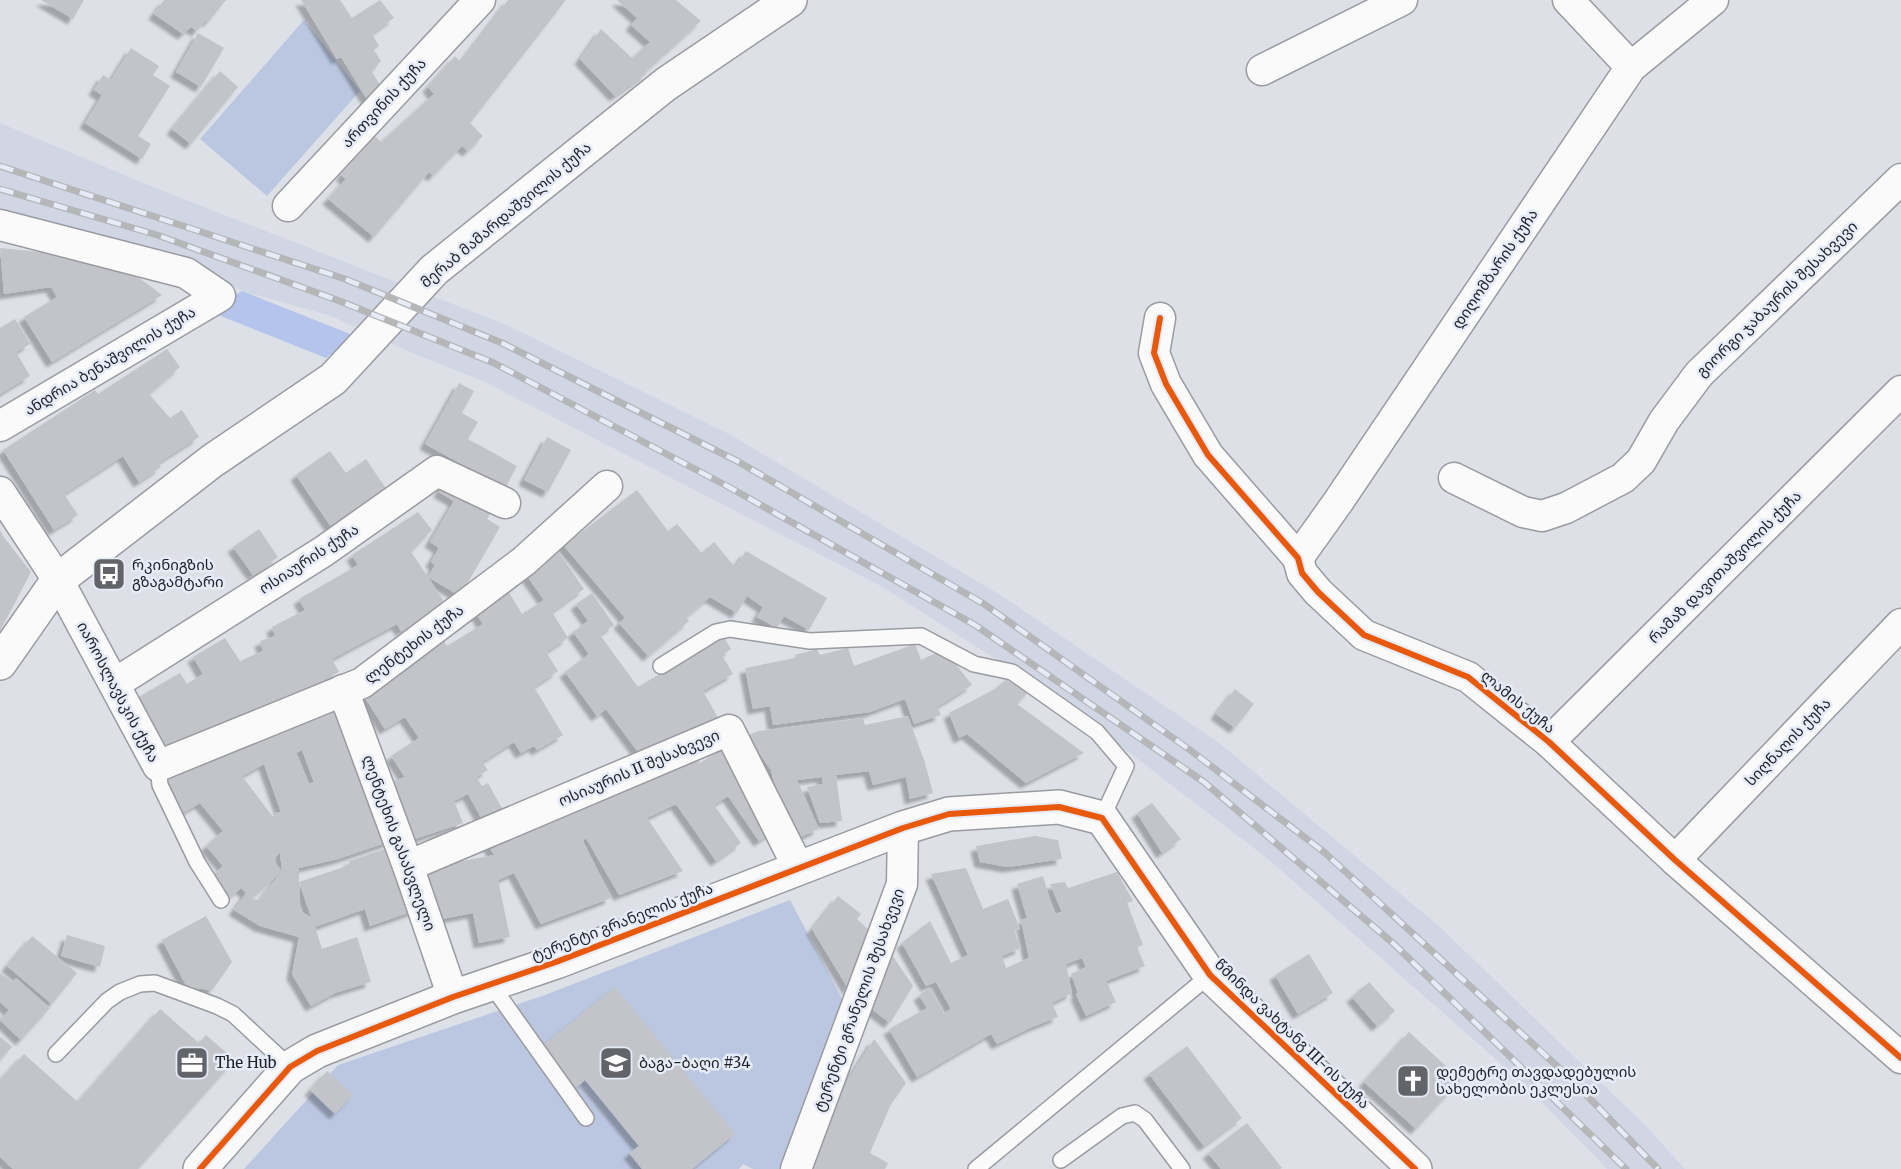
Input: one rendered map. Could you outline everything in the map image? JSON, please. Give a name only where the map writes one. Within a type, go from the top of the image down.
[{"type":"street","name":"ართვინის ქუჩა","points":[[288,206],[480,0]]},
{"type":"street","name":"მერაბ მამარდაშვილის ქუჩა","points":[[0,663],[58,580],[212,461],[333,378],[434,270],[666,84],[790,0]]},
{"type":"street","points":[[1262,70],[1402,0]]},
{"type":"street","points":[[1568,0],[1631,67]]},
{"type":"street","name":"დიღომბარის ქუჩა","points":[[1298,558],[1631,67],[1713,0]]},
{"type":"street","name":"გიორგი ჯაბაურის შესახვევი","points":[[1454,478],[1523,512],[1542,516],[1566,508],[1623,478],[1641,461],[1664,421],[1699,374],[1901,179]]},
{"type":"street","name":"ანდრია ბენაშვილის ქუჩა","points":[[0,225],[186,273],[220,296],[0,426]]},
{"type":"street","name":"ლამის ქუჩა","points":[[1160,318],[1154,353],[1166,384],[1208,455],[1298,558],[1302,573],[1318,592],[1364,635],[1468,677],[1549,742],[1676,860],[1901,1058]]},
{"type":"street","name":"რამაზ დავითაშვილის ქუჩა","points":[[1549,742],[1901,391]]},
{"type":"street","name":"ოსიაურის ქუჩა","points":[[114,684],[324,551],[437,471],[505,503]]},
{"type":"street","name":"ლენტეხის ქუჩა","points":[[158,766],[362,683],[524,561],[607,486]]},
{"type":"street","name":"იაროსლავსკის ქუჩა","points":[[0,492],[58,580],[158,766]]},
{"type":"street","name":"სიღნაღის ქუჩა","points":[[1676,860],[1901,624]]},
{"type":"street","name":"ლენტეხის გასასვლელი","points":[[343,690],[408,866],[453,997]]},
{"type":"street","name":"ოსიაურის II შესახვევი","points":[[408,866],[729,730],[798,867]]},
{"type":"street","name":"ტერენტი გრანელის ქუჩა","points":[[200,1169],[290,1067],[317,1051],[453,997],[556,962],[798,867],[903,828],[949,814],[1059,807],[1102,818]]},
{"type":"street","name":"წმინდა ვახტანგ III-ის ქუჩა","points":[[1102,818],[1210,975],[1415,1169]]},
{"type":"street","name":"ტერენტი გრანელის შესახვევი","points":[[796,1169],[902,884],[903,828]]},
{"type":"lane","points":[[662,666],[716,632],[730,629],[810,641],[921,636],[974,664],[1012,672],[1097,732],[1126,766],[1102,818]]},
{"type":"lane","name":"იაროსლავსკის ქუჩა","points":[[158,766],[160,785],[197,862],[221,900]]},
{"type":"lane","points":[[976,1169],[1210,975]]},
{"type":"lane","points":[[56,1054],[107,1001],[120,992],[140,984],[155,983],[217,1006],[232,1014],[290,1067]]},
{"type":"lane","points":[[490,983],[586,1118]]},
{"type":"lane","points":[[1061,1160],[1122,1116],[1135,1113],[1145,1120],[1182,1169]]},
{"type":"shaded area","points":[[304,20],[360,91],[267,196],[200,139]]},
{"type":"shaded area","points":[[0,123],[158,189],[509,326],[729,434],[1002,596],[1218,742],[1439,926],[1646,1126],[1685,1169],[1607,1169],[1523,1083],[1268,859],[1062,701],[879,585],[483,381],[412,353],[331,316],[242,291],[191,261],[0,214]]},
{"type":"shaded area","points":[[242,291],[355,336],[326,358],[208,311]]},
{"type":"shaded area","points":[[790,900],[846,1006],[790,1169],[753,1169],[743,1164],[739,1169],[244,1169],[338,1065],[545,995]]},
{"type":"building","points":[[41,0],[84,0],[73,19]]},
{"type":"building","points":[[164,0],[226,0],[209,21],[206,20],[197,31],[191,27],[183,34],[154,14]]},
{"type":"building","points":[[301,0],[340,0],[352,18],[380,0],[394,18],[372,34],[379,46],[374,50],[381,61],[372,72],[383,90],[370,104],[341,57],[337,59]]},
{"type":"building","points":[[508,0],[566,0],[470,123],[483,136],[468,151],[462,146],[433,176],[429,172],[374,237],[328,199],[346,179],[341,175],[375,136],[381,142],[434,94],[428,87],[455,56],[461,62]]},
{"type":"building","points":[[617,0],[676,0],[701,21],[645,72],[646,74],[615,96],[580,59],[601,29],[632,58],[650,42],[631,25],[637,18]]},
{"type":"building","points":[[198,33],[224,48],[201,87],[176,72]]},
{"type":"building","points":[[131,48],[159,66],[153,75],[170,86],[138,136],[151,144],[142,159],[85,123],[102,95],[94,90],[103,75],[111,80]]},
{"type":"building","points":[[220,71],[238,87],[191,144],[172,129]]},
{"type":"building","points":[[0,248],[50,253],[138,277],[162,295],[52,362],[24,317],[57,297],[51,287],[4,294]]},
{"type":"building","points":[[15,319],[30,344],[16,352],[30,376],[0,394],[0,328]]},
{"type":"building","points":[[167,349],[180,367],[149,394],[170,418],[182,410],[199,437],[158,463],[161,467],[139,482],[123,456],[64,494],[78,515],[54,530],[3,450],[95,390],[98,394]]},
{"type":"building","points":[[459,383],[474,391],[462,413],[478,422],[468,439],[517,466],[501,496],[452,469],[456,461],[425,444]]},
{"type":"building","points":[[547,437],[571,450],[548,492],[524,480]]},
{"type":"building","points":[[330,451],[346,473],[366,459],[389,493],[333,530],[296,475]]},
{"type":"building","points":[[446,479],[494,507],[487,519],[500,527],[460,596],[428,577],[435,565],[431,562],[439,548],[430,542],[454,501],[439,492]]},
{"type":"building","points":[[637,490],[668,531],[677,524],[702,553],[714,542],[735,567],[746,551],[827,598],[809,630],[784,616],[777,628],[757,617],[763,607],[747,596],[737,613],[710,597],[686,617],[689,621],[648,656],[619,623],[625,618],[559,540],[575,527],[579,534]]},
{"type":"building","points":[[418,512],[432,530],[411,552],[445,603],[401,631],[397,624],[332,659],[339,672],[320,682],[166,748],[137,698],[180,673],[187,684],[203,674],[193,657],[225,638],[240,661],[263,651],[260,641],[275,636],[272,627],[305,610],[299,599],[358,565],[352,555]]},
{"type":"building","points":[[259,529],[278,557],[253,575],[233,547]]},
{"type":"building","points":[[0,530],[31,572],[0,631]]},
{"type":"building","points":[[557,550],[584,589],[552,612],[568,638],[546,652],[558,671],[534,687],[563,735],[537,750],[534,746],[521,753],[514,742],[482,762],[488,770],[476,777],[482,786],[488,783],[504,812],[484,823],[468,794],[454,801],[463,823],[403,843],[384,784],[405,777],[391,756],[419,738],[405,717],[385,729],[362,693],[444,641],[447,646],[483,624],[474,610],[507,589],[522,614],[544,600],[525,573]]},
{"type":"building","points":[[592,593],[614,625],[600,635],[638,687],[723,636],[731,649],[722,655],[733,674],[703,691],[724,728],[641,756],[606,709],[597,716],[565,672],[589,654],[573,632],[588,621],[576,604]]},
{"type":"building","points":[[915,644],[921,660],[944,649],[972,685],[937,707],[941,715],[914,724],[905,699],[870,712],[773,725],[770,706],[753,709],[745,668],[796,658],[795,655],[817,649],[820,655],[848,648],[854,666]]},
{"type":"building","points":[[1012,675],[1030,690],[1017,704],[1084,753],[1026,783],[967,734],[959,738],[949,713],[995,689]]},
{"type":"building","points":[[1235,689],[1254,704],[1235,728],[1216,714]]},
{"type":"building","points":[[337,702],[391,841],[338,859],[299,868],[299,882],[350,865],[349,861],[394,846],[416,910],[370,926],[365,909],[315,927],[322,949],[357,937],[371,982],[335,993],[311,1006],[292,974],[299,937],[260,926],[234,910],[246,893],[241,888],[227,900],[212,876],[223,866],[206,846],[223,831],[200,803],[183,813],[163,774]],"holes":[[[302,750],[314,782],[309,784],[296,753]],[[264,764],[281,812],[275,813],[276,821],[242,776]],[[280,852],[282,871],[273,861]],[[282,871],[260,900],[251,899]],[[299,882],[311,917],[300,911]]]},
{"type":"building","points":[[908,716],[933,793],[910,799],[906,777],[873,785],[869,771],[836,775],[842,821],[820,823],[807,787],[823,784],[822,777],[797,780],[819,829],[798,838],[776,790],[771,770],[747,736],[758,731],[863,718],[865,725]]},
{"type":"building","points":[[726,746],[774,831],[759,841],[728,796],[714,805],[741,843],[716,861],[676,804],[647,818],[683,871],[619,895],[586,838],[583,841],[611,898],[541,924],[514,873],[498,880],[510,937],[479,943],[473,913],[431,921],[421,869],[494,855],[488,844],[691,749],[700,763]]},
{"type":"building","points":[[1152,803],[1181,839],[1162,853],[1137,813]]},
{"type":"building","points":[[1035,836],[1058,840],[1062,859],[1008,867],[980,862],[976,846]]},
{"type":"building","points":[[966,868],[983,909],[1008,899],[1020,929],[1014,931],[1021,948],[1002,956],[1006,968],[1029,958],[1021,920],[1027,918],[1017,884],[1043,876],[1054,914],[1062,912],[1050,884],[1065,882],[1068,888],[1117,872],[1133,901],[1127,903],[1143,945],[1137,947],[1145,966],[1106,981],[1116,1002],[1086,1016],[1076,994],[1078,993],[1071,974],[1086,967],[1082,958],[1066,964],[1072,993],[1052,1003],[1058,1017],[997,1044],[991,1034],[917,1077],[889,1029],[927,1008],[919,995],[930,988],[944,1013],[951,1009],[936,982],[926,986],[902,943],[930,921],[951,963],[968,955],[931,874]]},
{"type":"building","points":[[838,896],[861,914],[857,919],[871,932],[849,990],[812,929]]},
{"type":"building","points":[[206,916],[232,962],[212,990],[187,987],[162,940]]},
{"type":"building","points":[[67,935],[105,946],[100,967],[61,956]]},
{"type":"building","points":[[32,936],[77,973],[52,1004],[7,966]]},
{"type":"building","points":[[1309,954],[1333,993],[1298,1014],[1275,975]]},
{"type":"building","points":[[892,955],[913,986],[890,1023],[869,1007]]},
{"type":"building","points":[[0,973],[12,982],[16,978],[50,1008],[21,1040],[0,1020],[9,1010],[0,1002]]},
{"type":"building","points":[[1369,982],[1395,1011],[1377,1026],[1352,997]]},
{"type":"building","name":"ბაგა-ბაღი #34","points":[[615,987],[735,1134],[692,1169],[642,1169],[629,1153],[639,1146],[585,1080],[576,1088],[542,1046]]},
{"type":"building","points":[[160,1009],[199,1043],[206,1035],[235,1060],[138,1169],[13,1169],[0,1157],[0,1080],[24,1054],[78,1102]]},
{"type":"building","name":"დემეტრე თავდადებულის სახელობის ეკლესია","points":[[1409,1032],[1461,1080],[1416,1129],[1364,1082]]},
{"type":"building","points":[[0,1038],[12,1047],[0,1060]]},
{"type":"building","points":[[874,1039],[906,1083],[891,1104],[870,1153],[888,1163],[885,1169],[805,1169],[826,1130],[846,1083]]},
{"type":"building","points":[[1187,1046],[1242,1118],[1204,1146],[1149,1074]]},
{"type":"building","points":[[327,1071],[353,1095],[335,1114],[310,1090]]},
{"type":"building","points":[[1247,1123],[1282,1168],[1221,1169],[1208,1153]]},
{"type":"railway","points":[[0,166],[345,279],[502,343],[737,461],[984,604],[1190,750],[1324,852],[1569,1077],[1658,1169]]},
{"type":"railway","points":[[0,189],[157,235],[337,300],[494,363],[727,486],[975,625],[1204,782],[1394,944],[1626,1169]]},
{"type":"cycle path","points":[[1160,318],[1154,353],[1166,384],[1208,455],[1298,558],[1302,573],[1318,592],[1364,635],[1468,677],[1549,742],[1675,860],[1901,1058]]},
{"type":"cycle path","points":[[200,1169],[290,1067],[317,1051],[453,997],[556,962],[903,828],[949,814],[1059,807],[1102,818],[1210,975],[1415,1169]]},
{"type":"place","name":"რკინიგზის გზაგამტარი","points":[[109,574]]},
{"type":"place","name":"The Hub","points":[[192,1063]]},
{"type":"place","name":"ბაგა-ბაღი #34","points":[[616,1063]]},
{"type":"place","name":"დემეტრე თავდადებულის სახელობის ეკლესია","points":[[1413,1081]]}]
